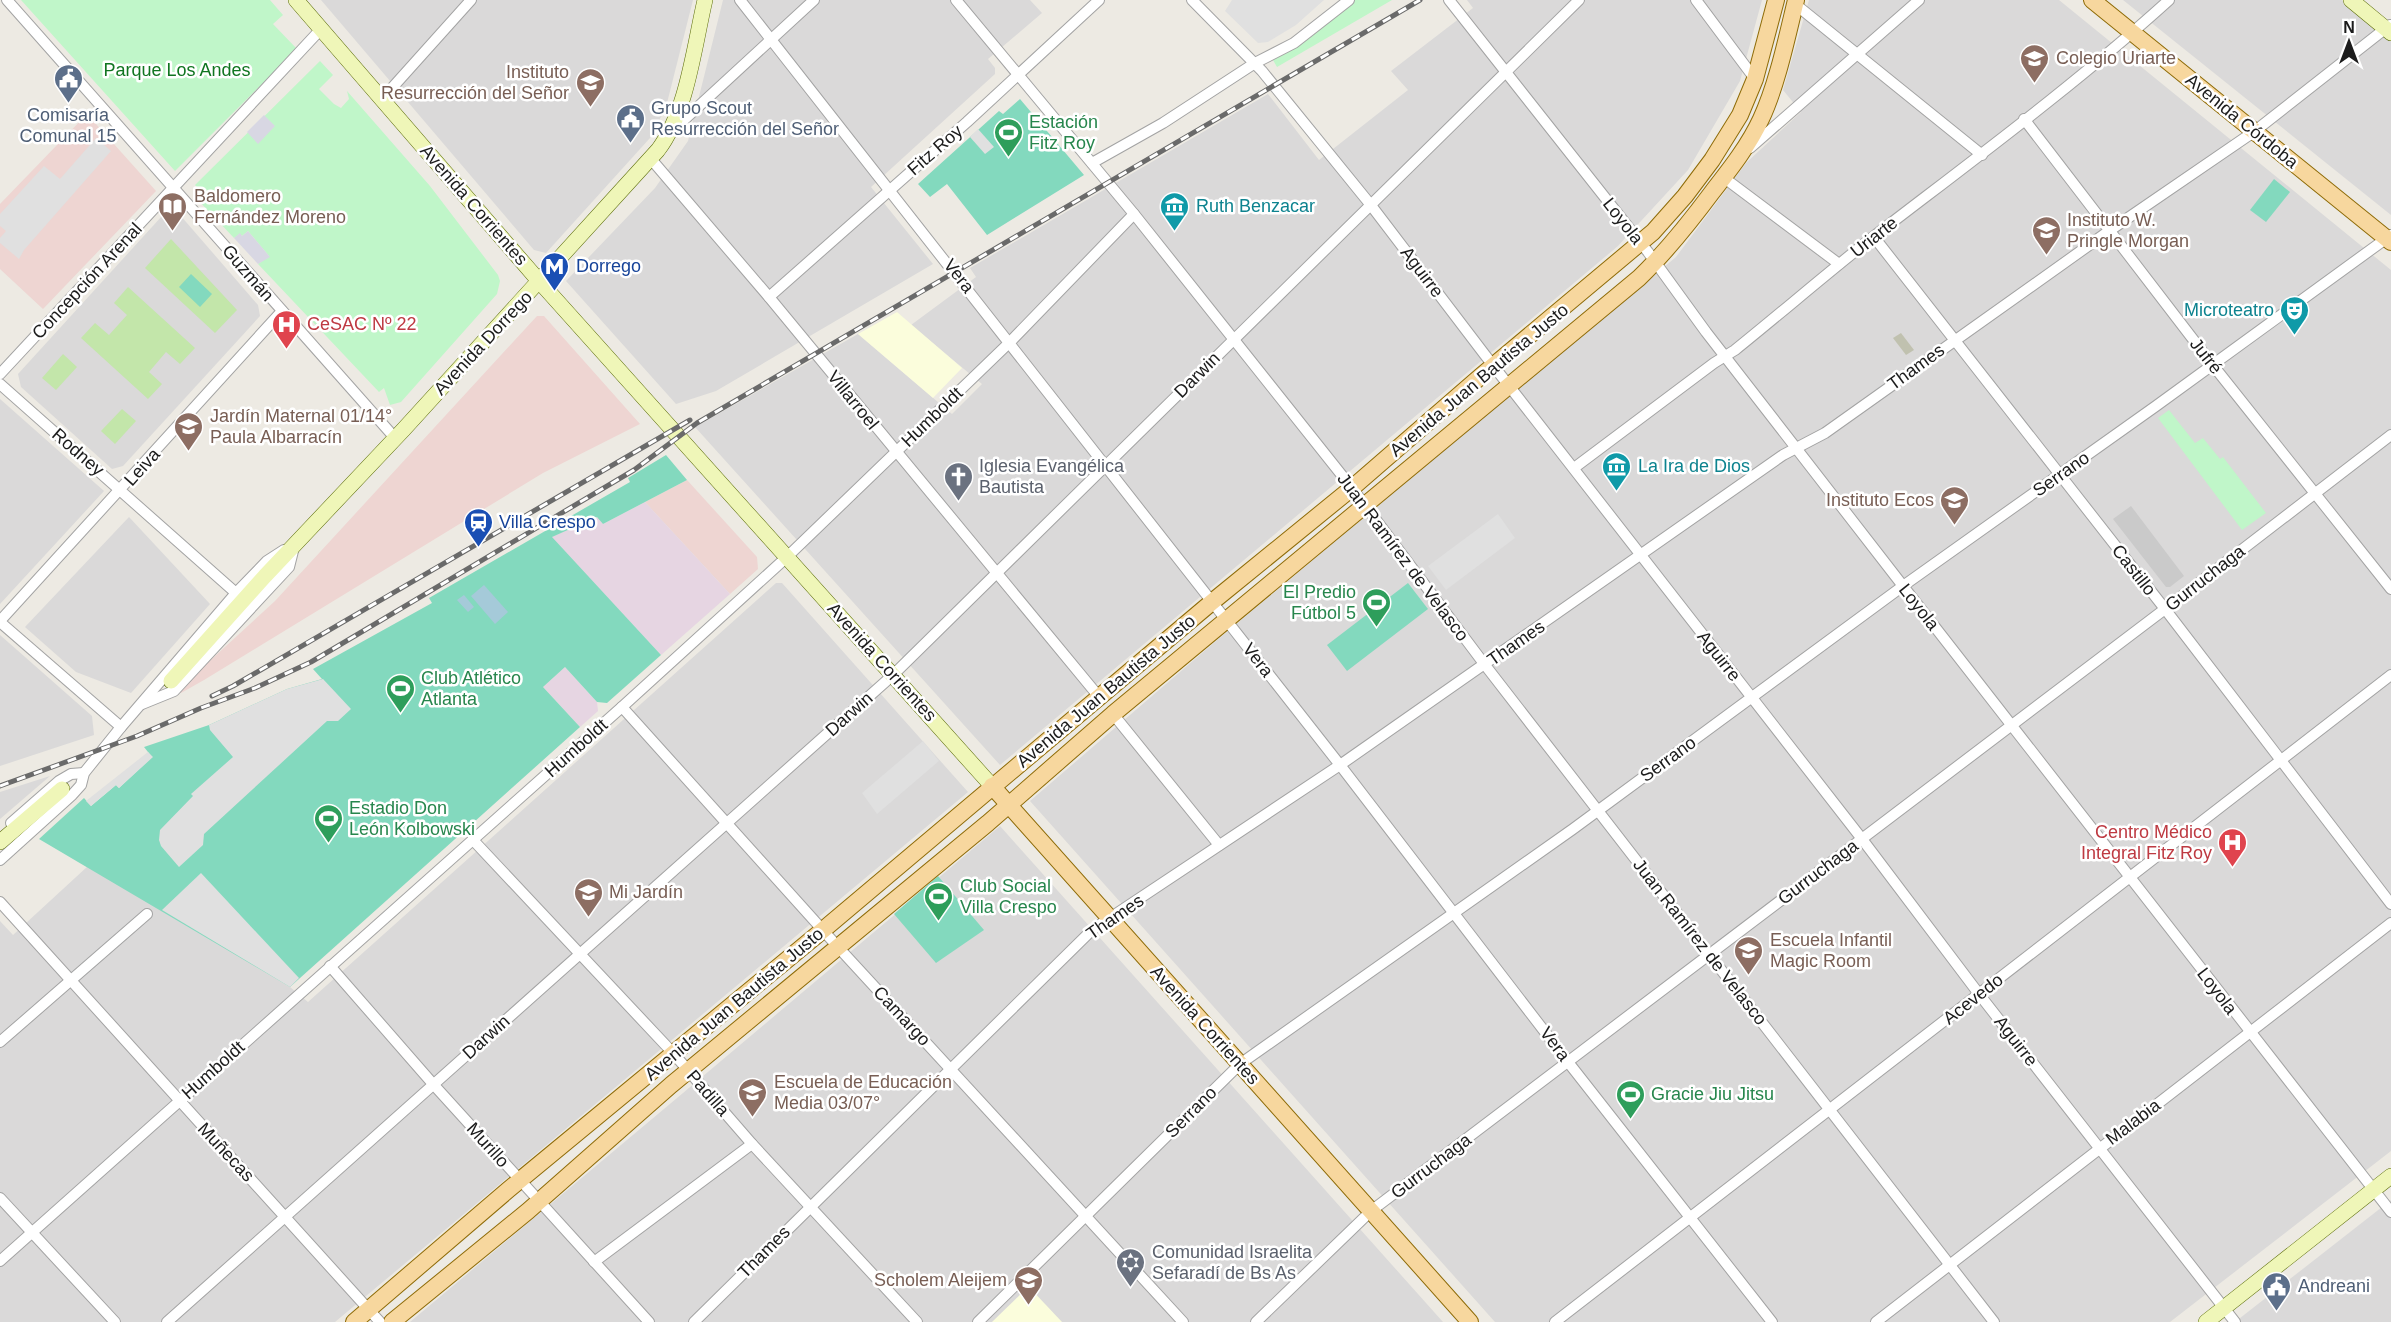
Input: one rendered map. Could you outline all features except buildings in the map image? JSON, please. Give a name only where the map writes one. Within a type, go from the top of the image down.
[{"type":"main road","name":"Avenida Corrientes","points":[[296,0],[539,281],[788,556],[1470,1322]]},
{"type":"main road","name":"Avenida Dorrego","points":[[169,684],[294,544],[395,438],[651,159],[671,131],[680,109],[705,0]]},
{"type":"main road","name":"Avenida Juan Bautista Justo","points":[[354,1322],[374,1316],[520,1180],[823,930],[1212,602],[1352,488],[1640,244],[1665,219],[1713,160],[1740,115],[1755,79],[1776,0]]},
{"type":"main road","name":"Avenida Córdoba","points":[[2092,0],[2390,239]]},
{"type":"main road","points":[[2351,0],[2389,29]]},
{"type":"main road","name":"Avenida Juan Bautista Justo","points":[[392,1322],[539,1201],[688,1071],[1008,805],[1226,619],[1655,263],[1736,160],[1762,117],[1796,2]]},
{"type":"main road","name":"Avenida Dorrego","points":[[0,842],[64,788]]},
{"type":"main road","points":[[2206,1322],[2391,1176]]},
{"type":"street","name":"Guzmán","points":[[7,0],[395,438]]},
{"type":"street","points":[[383,98],[471,0]]},
{"type":"street","name":"Vera","points":[[740,0],[1010,342],[1772,1322]]},
{"type":"street","points":[[671,131],[814,0]]},
{"type":"street","name":"Juan Ramírez de Velasco","points":[[956,0],[1134,214],[1352,488],[1485,665],[1994,1322]]},
{"type":"street","name":"Fitz Roy","points":[[769,297],[1019,74],[1098,0]]},
{"type":"street","name":"Aguirre","points":[[1192,0],[1255,63],[1370,204],[2235,1322]]},
{"type":"street","points":[[1092,164],[1163,123],[1255,63],[1294,43],[1349,0]]},
{"type":"street","name":"Loyola","points":[[1449,0],[2130,876],[2249,1033],[2391,1212]]},
{"type":"street","name":"Darwin","points":[[167,1322],[893,675],[1579,0]]},
{"type":"street","points":[[1696,0],[1755,79]]},
{"type":"street","points":[[1736,160],[1919,0]]},
{"type":"street","name":"Uriarte","points":[[1574,468],[1724,355],[1735,350],[1839,264],[1982,155],[2169,0]]},
{"type":"street","points":[[1796,2],[1982,155]]},
{"type":"street","name":"Concepción Arenal","points":[[0,374],[321,29]]},
{"type":"street","name":"Thames","points":[[694,1322],[1092,930],[1175,877],[1340,765],[1642,556],[1783,455],[1825,433],[1953,340],[2255,131],[2389,29]]},
{"type":"street","name":"Jufré","points":[[2024,120],[2212,364],[2391,589]]},
{"type":"street","name":"Villarroel","points":[[651,159],[769,297],[1100,698]]},
{"type":"street","points":[[1723,177],[1839,264]]},
{"type":"street","name":"Humboldt","points":[[0,1261],[622,707],[788,556],[1010,342],[1134,214]]},
{"type":"street","name":"Castillo","points":[[1874,237],[2165,609],[2391,904]]},
{"type":"street","name":"Serrano","points":[[978,1322],[1240,1064],[1455,913],[1903,586],[2390,239]]},
{"type":"street","name":"Leiva","points":[[0,621],[282,311]]},
{"type":"street","name":"Rodney","points":[[0,384],[236,593]]},
{"type":"street","name":"Gurruchaga","points":[[1256,1322],[1371,1211],[2391,435]]},
{"type":"street","name":"Avenida Dorrego","points":[[0,833],[64,788],[81,785],[84,774],[121,727],[142,704],[169,684],[236,593],[267,561],[294,544]]},
{"type":"street","points":[[0,621],[121,727]]},
{"type":"street","name":"Acevedo","points":[[1555,1322],[2391,675]]},
{"type":"street","name":"Avenida Dorrego","points":[[142,704],[169,684]]},
{"type":"street","name":"Camargo","points":[[622,707],[838,947],[1183,1322]]},
{"type":"street","points":[[1113,714],[1219,845]]},
{"type":"street","name":"Avenida Dorrego","points":[[0,860],[64,788],[70,774],[84,774]]},
{"type":"street","name":"Padilla","points":[[473,840],[673,1053],[752,1144],[917,1322]]},
{"type":"street","name":"Muñecas","points":[[2,907],[374,1316]]},
{"type":"street","points":[[0,1042],[147,914]]},
{"type":"street","name":"Malabia","points":[[1876,1322],[2391,923]]},
{"type":"street","name":"Murillo","points":[[330,966],[648,1322]]},
{"type":"street","points":[[594,1262],[752,1144]]},
{"type":"street","points":[[0,1198],[115,1322]]},
{"type":"shaded area","points":[[321,0],[693,0],[666,107],[650,138],[546,253],[534,250]]},
{"type":"shaded area","points":[[723,0],[1030,0],[1042,13],[988,59],[995,68],[995,74],[871,187],[933,264],[716,391],[676,404],[566,281],[655,188],[688,141]]},
{"type":"shaded area","points":[[1232,0],[1324,0],[1296,25],[1268,42],[1258,43],[1225,11]]},
{"type":"shaded area","points":[[1467,0],[1762,0],[1740,81],[1688,170],[1618,246],[1000,765],[695,427],[858,334],[952,414],[982,384],[911,325],[976,277],[970,268],[1268,94],[1319,160],[1408,90],[1391,71],[1473,8]]},
{"type":"shaded area","points":[[1809,0],[2059,0],[2391,270],[2391,1151],[2170,1322],[1495,1322],[1030,801],[1216,641],[1676,257],[1746,163],[1801,112],[1783,90]]},
{"type":"shaded area","points":[[2123,0],[2342,0],[2391,41],[2391,215]]},
{"type":"shaded area","points":[[87,114],[156,191],[43,309],[0,269],[0,204]]},
{"type":"shaded area","points":[[264,115],[275,126],[258,144],[247,132]]},
{"type":"shaded area","points":[[978,129],[994,147],[985,154],[970,137]]},
{"type":"shaded area","points":[[96,138],[111,151],[24,250],[19,259],[0,243],[0,238],[6,231],[0,226],[0,214],[44,166],[60,179]]},
{"type":"shaded area","points":[[180,215],[258,305],[260,316],[123,466],[112,469],[21,387],[18,374],[162,216]]},
{"type":"shaded area","points":[[248,231],[270,257],[258,264],[234,238]]},
{"type":"shaded area","points":[[897,312],[962,368],[933,398],[858,334]]},
{"type":"shaded area","points":[[537,316],[544,316],[640,424],[543,473],[181,693],[178,690],[275,601]]},
{"type":"shaded area","points":[[1901,333],[1914,350],[1906,355],[1893,338]]},
{"type":"shaded area","points":[[0,399],[104,491],[0,604]]},
{"type":"shaded area","points":[[687,480],[757,557],[758,569],[730,594],[645,502]]},
{"type":"shaded area","points":[[645,502],[730,594],[661,655],[551,537],[598,517],[603,524]]},
{"type":"shaded area","points":[[2131,506],[2184,576],[2170,587],[2166,587],[2113,519]]},
{"type":"shaded area","points":[[1498,514],[1515,538],[1446,590],[1428,566]]},
{"type":"shaded area","points":[[129,517],[210,604],[131,693],[76,672],[25,627]]},
{"type":"shaded area","points":[[776,583],[782,583],[968,792],[335,1322],[0,1322],[0,921],[13,935],[88,866],[290,987],[308,1002]]},
{"type":"shaded area","points":[[0,635],[92,716],[94,735],[0,766]]},
{"type":"shaded area","points":[[565,667],[597,702],[598,711],[580,727],[543,687]]},
{"type":"shaded area","points":[[323,679],[351,709],[338,721],[327,721],[204,834],[203,845],[179,867],[161,846],[160,830],[193,796],[191,794],[233,757],[210,730],[209,725],[287,689]]},
{"type":"shaded area","points":[[923,741],[939,761],[877,814],[862,793]]},
{"type":"shaded area","points":[[148,752],[153,757],[119,788],[116,785],[91,806],[86,801]]},
{"type":"shaded area","points":[[50,776],[0,819],[0,792]]},
{"type":"shaded area","points":[[1000,826],[1443,1322],[410,1322],[683,1093]]},
{"type":"shaded area","points":[[201,873],[299,978],[290,987],[162,910]]},
{"type":"shaded area","points":[[2391,1200],[2391,1322],[2235,1322]]},
{"type":"shaded area","name":"Scholem Aleijem","points":[[1028,1287],[1062,1322],[992,1322]]},
{"type":"green space","name":"Parque Los Andes","points":[[21,0],[270,0],[283,15],[273,24],[297,49],[175,171]]},
{"type":"green space","points":[[1354,0],[1392,0],[1277,67],[1273,60],[1323,27]]},
{"type":"green space","name":"Parque Los Andes","points":[[320,61],[333,75],[319,89],[341,108],[349,99],[347,91],[430,186],[498,275],[500,281],[497,294],[401,402],[390,405],[384,388],[379,392],[258,264],[269,256],[248,231],[234,238],[197,199],[202,193],[195,185]]},
{"type":"green space","name":"Estación Fitz Roy","points":[[1020,99],[1084,175],[987,235],[947,184],[930,197],[918,184],[999,111],[1003,114]]},
{"type":"green space","points":[[2274,179],[2290,192],[2266,222],[2250,210]]},
{"type":"green space","points":[[171,239],[237,310],[215,333],[145,268]]},
{"type":"green space","points":[[191,274],[212,294],[200,307],[179,287]]},
{"type":"green space","points":[[128,287],[195,348],[180,364],[166,352],[149,372],[162,384],[148,399],[81,338],[95,323],[109,335],[127,315],[114,303]]},
{"type":"green space","points":[[63,354],[77,367],[56,390],[42,378]]},
{"type":"green space","points":[[122,409],[136,421],[115,444],[101,431]]},
{"type":"green space","points":[[2169,410],[2195,443],[2203,438],[2220,459],[2223,457],[2266,513],[2242,530],[2158,418]]},
{"type":"green space","name":"Club Atlético Atlanta","points":[[666,455],[687,480],[603,524],[597,517],[552,537],[661,655],[607,703],[597,702],[565,667],[543,687],[580,727],[290,987],[39,839],[84,798],[91,806],[116,785],[119,788],[152,757],[144,747],[209,725],[287,689],[322,679],[313,669],[432,603],[429,598],[630,482],[628,478]]},
{"type":"green space","name":"El Predio Fútbol 5","points":[[1408,583],[1428,609],[1347,671],[1327,645]]},
{"type":"green space","name":"Club Social Villa Crespo","points":[[938,876],[984,930],[936,963],[894,914]]},
{"type":"water","points":[[484,585],[508,612],[495,624],[471,596]]},
{"type":"water","points":[[464,595],[474,607],[468,612],[457,600]]},
{"type":"railway","points":[[0,786],[137,736],[201,708],[255,688],[311,662],[634,470],[697,423],[1420,0]]},
{"type":"railway","points":[[212,696],[233,686],[690,420]]},
{"type":"place","name":"Colegio Uriarte","points":[[2035,84]]},
{"type":"place","name":"Comisaría Comunal 15","points":[[68,104]]},
{"type":"place","name":"Instituto Resurrección del Señor","points":[[590,108]]},
{"type":"place","name":"Grupo Scout Resurrección del Señor","points":[[630,144]]},
{"type":"place","name":"Estación Fitz Roy","points":[[1008,158]]},
{"type":"place","name":"Baldomero Fernández Moreno","points":[[173,232]]},
{"type":"place","name":"Ruth Benzacar","points":[[1175,232]]},
{"type":"place","name":"Instituto W. Pringle Morgan","points":[[2046,256]]},
{"type":"place","name":"Dorrego","points":[[555,292]]},
{"type":"place","name":"Microteatro","points":[[2295,336]]},
{"type":"place","name":"CeSAC Nº 22","points":[[286,350]]},
{"type":"place","name":"Jardín Maternal 01/14° Paula Albarracín","points":[[189,452]]},
{"type":"place","name":"La Ira de Dios","points":[[1617,492]]},
{"type":"place","name":"Iglesia Evangélica Bautista","points":[[958,502]]},
{"type":"place","name":"Instituto Ecos","points":[[1955,526]]},
{"type":"place","name":"Villa Crespo","points":[[478,548]]},
{"type":"place","name":"El Predio Fútbol 5","points":[[1377,628]]},
{"type":"place","name":"Club Atlético Atlanta","points":[[400,714]]},
{"type":"place","name":"Estadio Don León Kolbowski","points":[[328,844]]},
{"type":"place","name":"Centro Médico Integral Fitz Roy","points":[[2233,868]]},
{"type":"place","name":"Mi Jardín","points":[[588,918]]},
{"type":"place","name":"Club Social Villa Crespo","points":[[939,922]]},
{"type":"place","name":"Escuela Infantil Magic Room","points":[[1749,976]]},
{"type":"place","name":"Escuela de Educación Media 03/07°","points":[[753,1118]]},
{"type":"place","name":"Gracie Jiu Jitsu","points":[[1630,1120]]},
{"type":"place","name":"Comunidad Israelita Sefaradí de Bs As","points":[[1131,1288]]},
{"type":"place","name":"Scholem Aleijem","points":[[1028,1306]]},
{"type":"place","name":"Andreani","points":[[2277,1312]]}]
